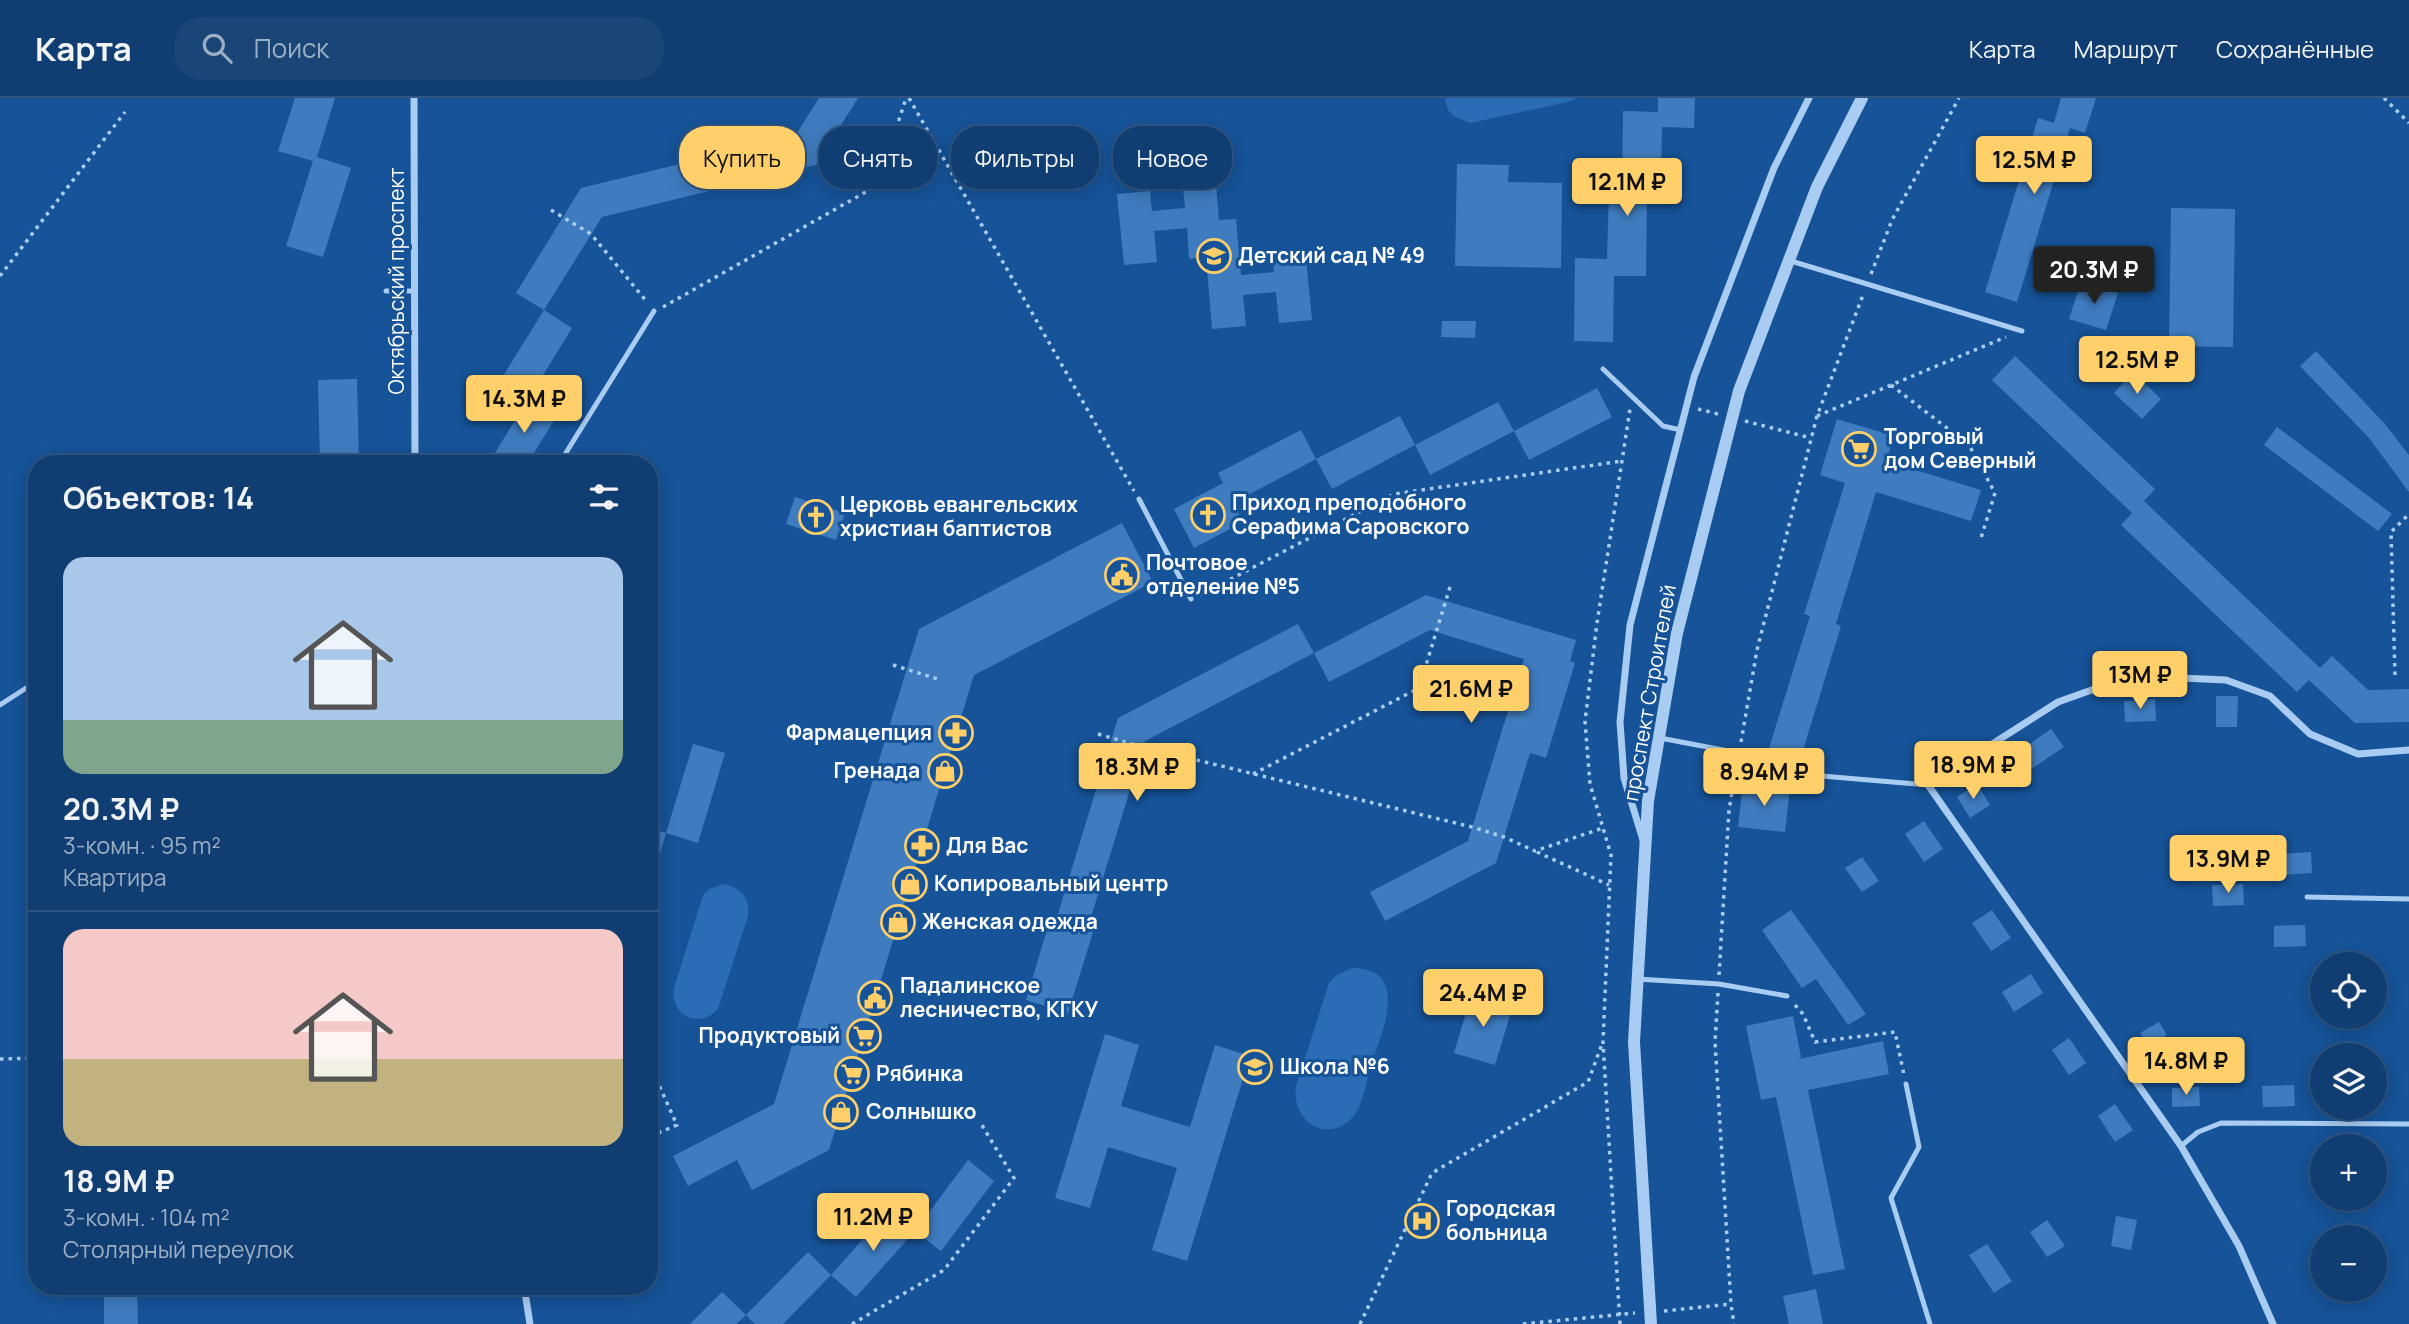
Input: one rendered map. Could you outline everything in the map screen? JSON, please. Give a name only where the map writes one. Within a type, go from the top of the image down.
[{"type":"street","name":"Октябрьский проспект","points":[[414,98],[415,455]]},
{"type":"street","points":[[1645,849],[1624,778],[1620,722],[1630,625],[1694,377],[1774,168],[1809,98]]},
{"type":"street","name":"проспект Строителей","points":[[1650,1318],[1634,1042],[1648,801],[1677,633],[1739,391],[1817,187],[1862,98]]},
{"type":"street","points":[[2273,1324],[2239,1246],[2181,1146],[1928,785],[2058,702],[2114,682],[2159,677],[2226,680],[2270,696],[2311,734],[2358,754],[2409,750]]},
{"type":"street","points":[[525,1295],[530,1324]]},
{"type":"lane","points":[[1789,260],[2022,331]]},
{"type":"lane","points":[[386,291],[413,291]]},
{"type":"lane","points":[[565,455],[654,311]]},
{"type":"lane","points":[[1603,369],[1663,425],[1681,430]]},
{"type":"lane","points":[[1139,499],[1191,599]]},
{"type":"lane","points":[[0,705],[28,687]]},
{"type":"lane","points":[[1659,738],[1739,753],[1810,775],[1928,785]]},
{"type":"lane","points":[[2307,897],[2409,899]]},
{"type":"lane","points":[[1637,979],[1719,984],[1787,996]]},
{"type":"lane","points":[[1906,1084],[1919,1147],[1891,1198],[1930,1324]]},
{"type":"lane","points":[[2181,1146],[2198,1132],[2221,1123],[2409,1124]]},
{"type":"path","points":[[551,210],[592,234],[654,311],[878,185],[908,98]]},
{"type":"path","points":[[908,98],[1139,499]]},
{"type":"path","points":[[1734,1324],[1715,1042],[1729,810],[1757,650],[1817,416],[1892,220],[1959,98]]},
{"type":"path","points":[[2384,98],[2409,123]]},
{"type":"path","points":[[0,276],[125,112]]},
{"type":"path","points":[[1817,416],[2022,331]]},
{"type":"path","points":[[1891,385],[1969,445],[1995,493],[1981,538]]},
{"type":"path","points":[[1620,1324],[1603,1042],[1611,855],[1590,785],[1585,721],[1597,623],[1632,396]]},
{"type":"path","points":[[1687,406],[1811,438]]},
{"type":"path","points":[[1191,599],[1394,494],[1622,461]]},
{"type":"path","points":[[2395,675],[2391,532],[2409,514]]},
{"type":"path","points":[[1253,774],[1419,688],[1450,587]]},
{"type":"path","points":[[893,665],[938,679]]},
{"type":"path","points":[[1098,734],[1472,827],[1504,837],[1610,885]]},
{"type":"path","points":[[1535,851],[1603,828]]},
{"type":"path","points":[[1787,996],[1803,1014],[1815,1042],[1895,1032],[1906,1084]]},
{"type":"path","points":[[1360,1324],[1432,1174],[1588,1082],[1603,1042]]},
{"type":"path","points":[[0,1059],[28,1058]]},
{"type":"path","points":[[658,1083],[677,1125],[658,1133]]},
{"type":"path","points":[[852,1324],[944,1270],[1014,1178],[979,1122]]},
{"type":"path","points":[[1523,1324],[1620,1315],[1650,1318],[1731,1304]]},
{"type":"shaded area","points":[[1445,98],[1577,98],[1470,123],[1454,116],[1448,110]]},
{"type":"shaded area","points":[[723,884],[743,894],[748,916],[718,1009],[710,1015],[695,1019],[681,1012],[674,998],[674,988],[703,895],[709,889]]},
{"type":"shaded area","points":[[1352,968],[1370,971],[1382,979],[1387,991],[1388,1005],[1385,1021],[1358,1109],[1350,1120],[1340,1127],[1320,1128],[1304,1117],[1296,1098],[1296,1086],[1329,983],[1335,976]]},
{"type":"building","points":[[295,98],[335,98],[317,157],[351,168],[323,257],[286,246],[313,161],[278,151]]},
{"type":"building","points":[[819,98],[858,98],[840,126],[819,126],[819,160],[816,165],[805,168],[805,126],[801,126]]},
{"type":"building","points":[[1658,98],[1695,98],[1694,128],[1662,127],[1661,194],[1647,194],[1646,276],[1614,276],[1613,342],[1574,341],[1575,258],[1607,259],[1609,193],[1622,194],[1623,111],[1658,112]]},
{"type":"building","points":[[2061,98],[2096,98],[2085,133],[2070,128],[2017,302],[1985,292],[2038,118],[2054,123]]},
{"type":"building","points":[[679,164],[679,189],[717,189],[602,217],[544,310],[516,293],[581,188]]},
{"type":"building","points":[[1457,164],[1509,165],[1508,182],[1562,183],[1561,268],[1455,266]]},
{"type":"building","name":"Детский сад № 49","points":[[1183,189],[1216,189],[1219,220],[1236,219],[1241,275],[1274,272],[1272,252],[1305,248],[1312,320],[1279,323],[1276,292],[1243,295],[1246,326],[1212,329],[1206,257],[1189,259],[1187,228],[1154,231],[1157,262],[1124,265],[1117,194],[1150,191],[1152,211],[1185,208]]},
{"type":"building","points":[[2171,208],[2235,209],[2233,347],[2169,346]]},
{"type":"building","points":[[2081,282],[2118,293],[2106,330],[2069,319]]},
{"type":"building","points":[[544,310],[572,328],[529,398],[500,381]]},
{"type":"building","points":[[1442,321],[1476,321],[1475,338],[1441,337]]},
{"type":"building","points":[[2316,351],[2385,424],[2409,455],[2409,492],[2369,438],[2300,366]]},
{"type":"building","points":[[2015,356],[2155,489],[2144,501],[2320,668],[2332,656],[2368,690],[2409,689],[2409,722],[2355,723],[2309,680],[2297,692],[2121,525],[2132,513],[1992,380]]},
{"type":"building","points":[[2133,372],[2161,399],[2142,419],[2114,393]]},
{"type":"building","points":[[357,379],[359,455],[320,455],[318,380]]},
{"type":"building","points":[[1597,388],[1612,417],[1529,460],[1514,431]]},
{"type":"building","points":[[529,398],[557,416],[533,455],[494,455]]},
{"type":"building","points":[[1498,402],[1514,431],[1430,475],[1415,445]]},
{"type":"building","points":[[1400,416],[1415,445],[1332,489],[1316,459]]},
{"type":"building","points":[[1837,419],[1894,436],[1886,461],[1981,490],[1971,521],[1876,492],[1836,624],[1841,626],[1801,757],[1769,748],[1810,616],[1804,614],[1845,483],[1820,475]]},
{"type":"building","points":[[2277,427],[2392,514],[2378,531],[2264,445]]},
{"type":"building","points":[[1301,430],[1316,459],[1233,503],[1243,522],[1194,548],[1174,509],[1223,483],[1218,473]]},
{"type":"building","name":"Церковь евангельских христиан баптистов","points":[[795,497],[845,513],[836,540],[786,524]]},
{"type":"building","points":[[1122,523],[1153,582],[974,675],[829,1150],[752,1190],[737,1160],[688,1186],[673,1156],[774,1104],[919,629]]},
{"type":"building","points":[[1426,595],[1576,640],[1570,661],[1575,663],[1546,758],[1530,753],[1496,863],[1385,921],[1370,892],[1468,841],[1524,659],[1430,630],[1329,682],[1314,653]]},
{"type":"building","points":[[1298,624],[1314,653],[1145,741],[1088,927],[1094,929],[1068,1013],[1026,1000],[1051,916],[1057,917],[1118,718]]},
{"type":"building","points":[[2216,696],[2238,696],[2237,727],[2216,727]]},
{"type":"building","points":[[2155,699],[2156,721],[2125,722],[2124,701]]},
{"type":"building","points":[[2051,729],[2064,747],[2024,774],[2011,757]]},
{"type":"building","points":[[693,744],[725,753],[698,843],[666,833]]},
{"type":"building","points":[[1743,783],[1790,788],[1785,832],[1738,827]]},
{"type":"building","points":[[1977,784],[1990,805],[1970,818],[1957,797]]},
{"type":"building","points":[[1924,821],[1943,849],[1924,862],[1905,834]]},
{"type":"building","points":[[658,831],[666,833],[658,859]]},
{"type":"building","points":[[2311,852],[2312,873],[2281,875],[2280,854]]},
{"type":"building","points":[[1862,857],[1879,881],[1862,892],[1845,868]]},
{"type":"building","points":[[2243,884],[2244,905],[2213,906],[2212,885]]},
{"type":"building","points":[[1791,910],[1866,1014],[1848,1025],[1816,979],[1802,988],[1762,930]]},
{"type":"building","points":[[1992,910],[2011,938],[1991,951],[1972,923]]},
{"type":"building","points":[[2305,925],[2306,946],[2274,947],[2274,926]]},
{"type":"building","points":[[2031,974],[2043,993],[2014,1012],[2002,992]]},
{"type":"building","points":[[1472,993],[1513,1006],[1495,1065],[1454,1053]]},
{"type":"building","points":[[1793,1016],[1801,1057],[1799,1059],[1883,1041],[1889,1074],[1808,1090],[1845,1269],[1813,1275],[1776,1097],[1761,1100],[1746,1026]]},
{"type":"building","points":[[2159,1022],[2167,1035],[2148,1046],[2140,1033]]},
{"type":"building","points":[[1105,1034],[1139,1045],[1121,1106],[1190,1127],[1215,1045],[1250,1056],[1187,1261],[1152,1250],[1177,1168],[1108,1147],[1090,1208],[1055,1198]]},
{"type":"building","points":[[2069,1038],[2086,1063],[2069,1075],[2052,1050]]},
{"type":"building","points":[[2294,1085],[2295,1106],[2263,1107],[2262,1086]]},
{"type":"building","points":[[2199,1087],[2200,1106],[2172,1107],[2172,1088]]},
{"type":"building","points":[[2115,1104],[2133,1130],[2115,1142],[2098,1116]]},
{"type":"building","points":[[968,1160],[994,1181],[941,1251],[915,1231]]},
{"type":"building","points":[[890,1209],[915,1231],[856,1297],[831,1275]]},
{"type":"building","points":[[2116,1216],[2137,1220],[2131,1250],[2111,1246]]},
{"type":"building","points":[[2047,1220],[2065,1246],[2047,1257],[2030,1232]]},
{"type":"building","points":[[1987,1244],[2012,1281],[1994,1293],[1969,1255]]},
{"type":"building","points":[[808,1252],[831,1275],[783,1324],[755,1324],[746,1315]]},
{"type":"building","points":[[1816,1289],[1823,1324],[1789,1324],[1783,1296]]},
{"type":"building","points":[[722,1292],[746,1315],[736,1324],[690,1324]]},
{"type":"building","points":[[104,1295],[137,1295],[138,1324],[104,1324]]},
{"type":"place","name":"Детский сад № 49","points":[[1214,256]]},
{"type":"place","name":"Торговый дом Северный","points":[[1859,449]]},
{"type":"place","name":"Приход преподобного Серафима Саровского","points":[[1208,515]]},
{"type":"place","name":"Церковь евангельских христиан баптистов","points":[[816,517]]},
{"type":"place","name":"Почтовое отделение №5","points":[[1122,575]]},
{"type":"place","name":"Фармацепция","points":[[956,733]]},
{"type":"place","name":"Гренада","points":[[945,771]]},
{"type":"place","name":"Для Вас","points":[[922,846]]},
{"type":"place","name":"Копировальный центр","points":[[910,884]]},
{"type":"place","name":"Женская одежда","points":[[898,922]]},
{"type":"place","name":"Падалинское лесничество, КГКУ","points":[[875,998]]},
{"type":"place","name":"Продуктовый","points":[[864,1036]]},
{"type":"place","name":"Школа №6","points":[[1255,1067]]},
{"type":"place","name":"Рябинка","points":[[852,1074]]},
{"type":"place","name":"Солнышко","points":[[841,1112]]},
{"type":"place","name":"Городская больница","points":[[1422,1221]]}]
